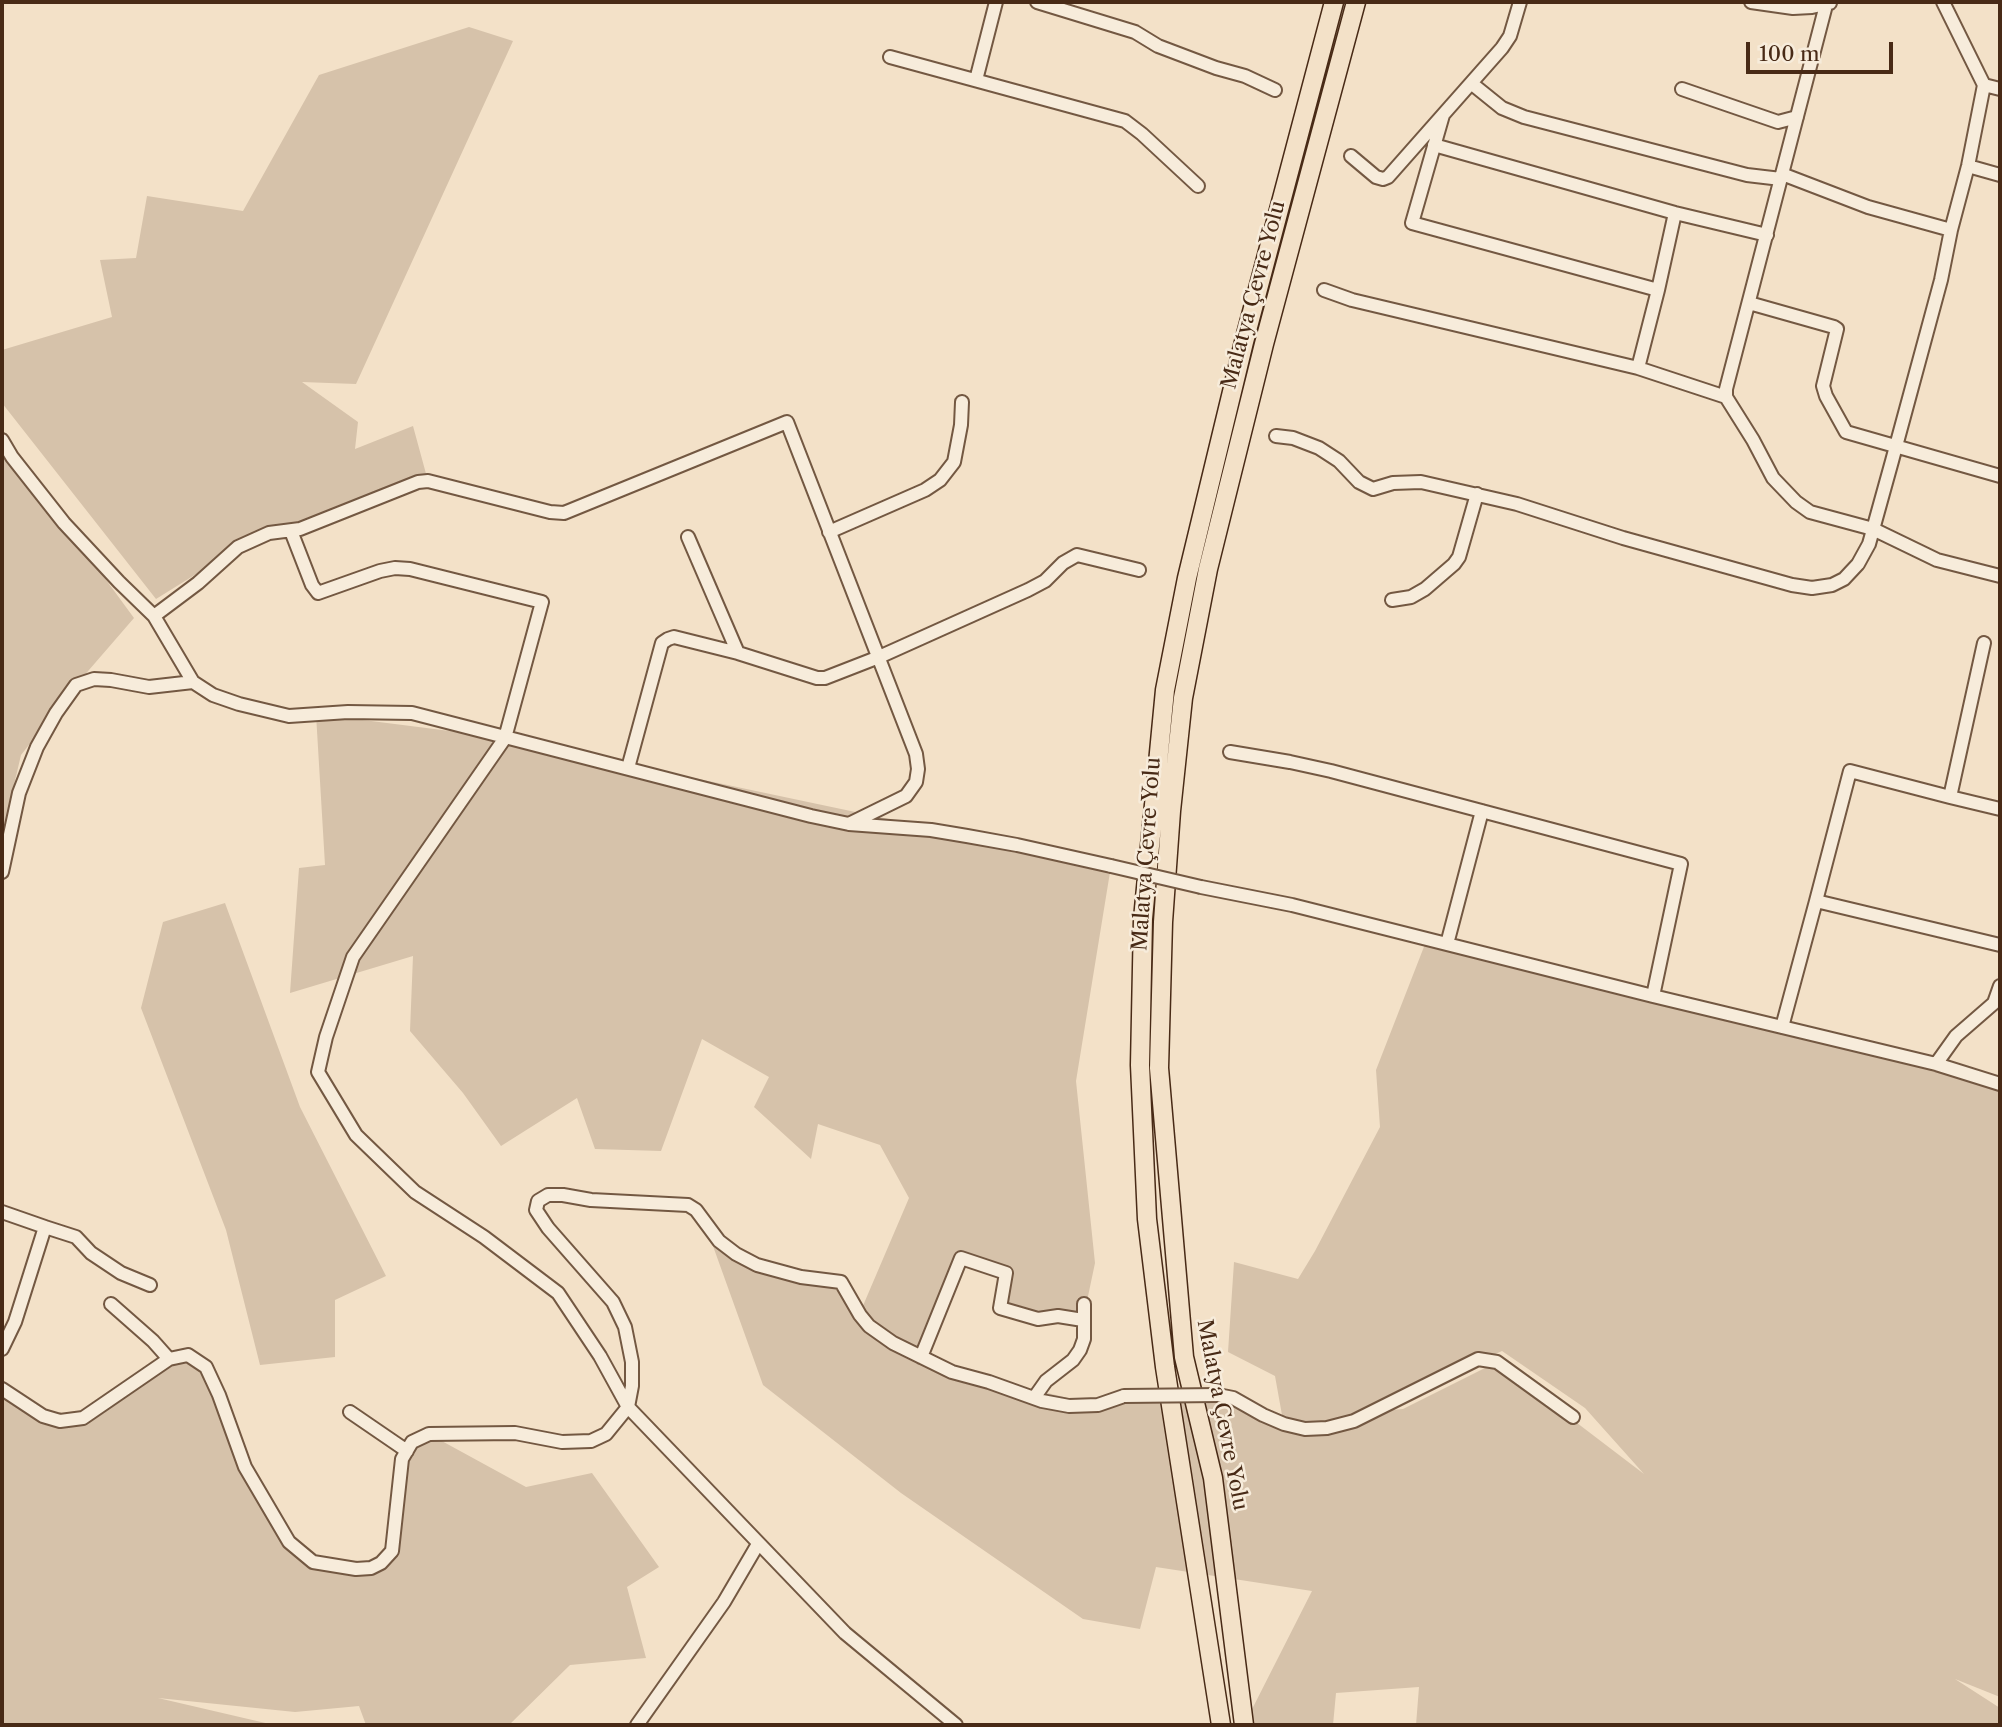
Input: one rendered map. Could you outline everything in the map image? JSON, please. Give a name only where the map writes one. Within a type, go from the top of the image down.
[{"type":"highway","name":"Malatya Çevre Yolu","points":[[1221,1725],[1165,1367],[1147,1219],[1140,1065],[1143,919],[1165,690],[1186,578],[1244,342],[1334,2]]},
{"type":"highway","name":"Malatya Çevre Yolu","points":[[1244,1725],[1213,1478],[1184,1357],[1159,1068],[1163,922],[1182,698],[1208,569],[1264,344],[1356,2]]},
{"type":"street","points":[[976,80],[996,2]]},
{"type":"street","points":[[1037,2],[1135,32],[1158,46],[1245,76],[1275,90]]},
{"type":"street","points":[[1351,156],[1376,177],[1388,177],[1506,42],[1520,2]]},
{"type":"street","points":[[1751,2],[1793,8],[1830,3],[1781,176],[1726,397],[1773,478],[1796,502],[1810,512],[1873,529],[1937,560],[2000,576]]},
{"type":"street","points":[[1276,436],[1293,438],[1319,447],[1339,461],[1359,482],[1373,489],[1394,483],[1421,482],[1517,504],[1623,538],[1791,585],[1812,588],[1832,585],[1844,579],[1858,564],[1869,544],[1941,279],[1984,85],[1943,2]]},
{"type":"street","points":[[890,57],[1125,121],[1198,186]]},
{"type":"street","points":[[1471,83],[1502,108],[1524,117],[1746,175],[1781,176],[1868,207],[1951,230]]},
{"type":"street","points":[[1984,85],[2000,89]]},
{"type":"street","points":[[1682,89],[1778,122],[1797,117]]},
{"type":"street","points":[[1443,115],[1412,223],[1658,290]]},
{"type":"street","points":[[1434,145],[1675,213],[1767,235]]},
{"type":"street","points":[[1968,166],[2000,175]]},
{"type":"street","points":[[1638,368],[1675,213]]},
{"type":"street","points":[[1324,290],[1352,300],[1638,368],[1726,397]]},
{"type":"street","points":[[1749,303],[1837,329],[1823,386],[1846,432],[2000,476]]},
{"type":"street","points":[[829,532],[925,490],[940,480],[954,462],[962,402]]},
{"type":"street","points":[[154,615],[198,583],[238,547],[269,533],[291,531],[407,485],[428,481],[550,512],[564,513],[787,422],[916,754],[916,782],[906,796],[849,824]]},
{"type":"street","points":[[2,440],[12,457],[64,523],[154,615],[193,682],[213,695],[239,704],[289,716],[348,712],[412,713],[811,816],[849,824],[955,834],[1017,845],[1292,905],[1936,1064],[2000,1084]]},
{"type":"street","points":[[1392,600],[1411,597],[1425,589],[1454,564],[1459,557],[1477,494]]},
{"type":"street","points":[[291,531],[312,585],[318,593],[395,568],[410,569],[542,602],[505,738],[353,957],[326,1037],[318,1072],[356,1135],[415,1192],[484,1237],[558,1293],[600,1356],[628,1407],[845,1633],[956,1725]]},
{"type":"street","points":[[688,537],[738,653]]},
{"type":"street","points":[[628,768],[662,643],[667,639],[674,637],[825,678],[879,657],[1028,590],[1077,555],[1139,570]]},
{"type":"street","points":[[1950,797],[1984,643]]},
{"type":"street","points":[[2,872],[19,793],[37,747],[55,713],[76,685],[94,678],[149,687],[193,682]]},
{"type":"street","points":[[1230,752],[1304,765],[1681,864],[1653,996]]},
{"type":"street","points":[[1782,1027],[1816,901],[1847,765],[1950,797],[2000,809]]},
{"type":"street","points":[[1447,944],[1482,811]]},
{"type":"street","points":[[1816,901],[2000,945]]},
{"type":"street","points":[[1936,1064],[1956,1036],[1994,1003],[2000,986]]},
{"type":"street","points":[[2,1389],[43,1416],[60,1422],[83,1418],[169,1359],[188,1355],[206,1367],[245,1466],[289,1542],[313,1562],[356,1569],[371,1567],[381,1563],[392,1550],[402,1459],[412,1442],[429,1434],[515,1433],[562,1441],[591,1441],[606,1434],[628,1407],[632,1386],[632,1362],[625,1327],[613,1302],[548,1228],[536,1210],[538,1201],[548,1195],[563,1195],[617,1202],[688,1205],[696,1210],[719,1241],[757,1265],[801,1277],[841,1282],[869,1326],[892,1343],[952,1372],[1069,1406],[1098,1405],[1124,1396],[1218,1395],[1233,1398],[1284,1424],[1304,1429],[1327,1428],[1354,1421],[1478,1359],[1497,1362],[1573,1417]]},
{"type":"street","points":[[2,1212],[76,1237],[91,1253],[121,1273],[150,1285]]},
{"type":"street","points":[[2,1349],[15,1322],[45,1227]]},
{"type":"street","points":[[920,1357],[961,1258],[1006,1273],[1000,1308],[1038,1320],[1058,1316],[1083,1320]]},
{"type":"street","points":[[111,1304],[169,1359]]},
{"type":"street","points":[[1034,1398],[1046,1381],[1073,1360],[1080,1350],[1084,1339],[1084,1304]]},
{"type":"street","points":[[350,1412],[407,1451]]},
{"type":"street","points":[[637,1725],[724,1602],[758,1544]]},
{"type":"shaded area","points":[[469,27],[513,41],[356,384],[302,382],[358,422],[355,449],[413,426],[428,481],[251,540],[156,599],[2,403],[2,350],[112,317],[100,260],[136,258],[147,196],[243,211],[319,75]]},
{"type":"shaded area","points":[[2,438],[134,618],[76,685],[21,755],[2,836]]},
{"type":"shaded area","points":[[316,714],[505,738],[1111,866],[1076,1081],[1095,1263],[1083,1320],[1000,1308],[1006,1273],[961,1258],[922,1353],[942,1368],[1098,1405],[1218,1395],[1264,1415],[1282,1415],[1275,1376],[1228,1352],[1234,1262],[1298,1279],[1315,1251],[1380,1127],[1376,1070],[1427,939],[2000,1085],[2000,1697],[1955,1679],[2000,1708],[2000,1725],[1416,1725],[1419,1687],[1336,1693],[1333,1725],[1244,1725],[1312,1591],[1156,1567],[1140,1629],[1083,1619],[901,1493],[763,1385],[704,1221],[757,1265],[841,1282],[862,1308],[909,1198],[880,1145],[818,1124],[811,1159],[754,1107],[769,1077],[702,1039],[661,1151],[595,1149],[577,1098],[501,1146],[463,1093],[410,1031],[413,956],[290,993],[299,868],[325,865]],"holes":[[[1502,1351],[1585,1408],[1644,1474],[1497,1362],[1403,1409],[1367,1412]]]},
{"type":"shaded area","points":[[225,903],[300,1107],[386,1276],[335,1300],[335,1357],[260,1365],[226,1230],[141,1008],[163,922]]},
{"type":"shaded area","points":[[169,1359],[199,1362],[219,1395],[279,1525],[313,1562],[381,1563],[407,1451],[429,1434],[526,1487],[592,1473],[659,1567],[627,1587],[646,1658],[570,1665],[509,1725],[366,1725],[359,1706],[295,1712],[158,1698],[274,1725],[2,1725],[2,1389],[43,1416],[83,1418]]}]
